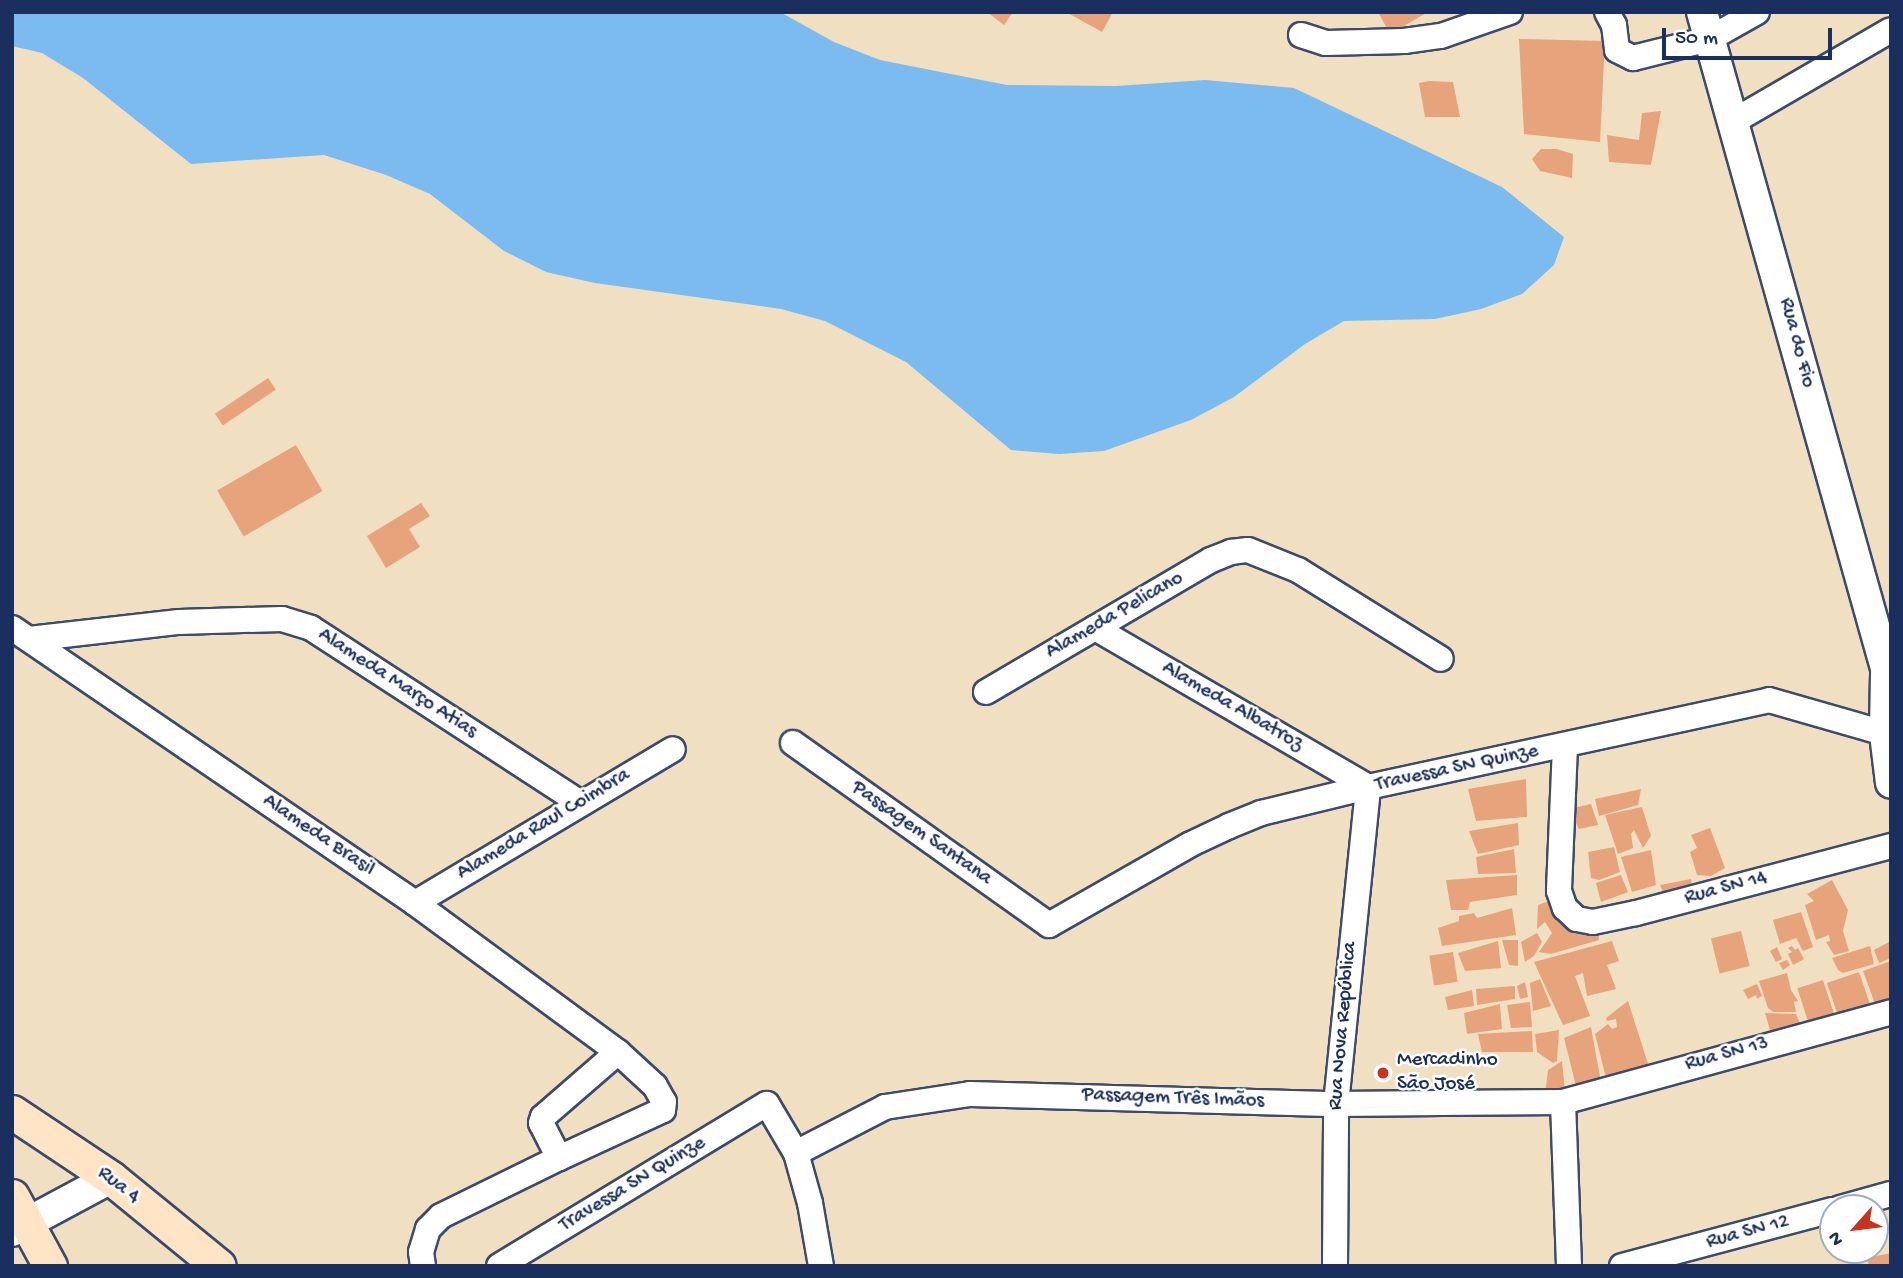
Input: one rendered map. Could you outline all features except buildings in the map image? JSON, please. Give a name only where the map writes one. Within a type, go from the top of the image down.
[{"type":"main road","name":"Rua 4","points":[[12,1112],[111,1178],[219,1266]]},
{"type":"main road","points":[[17,1217],[50,1266]]},
{"type":"street","points":[[1301,35],[1326,43],[1404,41],[1441,36],[1510,12]]},
{"type":"street","points":[[1607,12],[1614,25],[1617,50],[1633,58],[1706,26],[1757,12]]},
{"type":"street","name":"Rua do Fio","points":[[1706,26],[1888,680],[1891,783]]},
{"type":"street","points":[[1734,121],[1891,30]]},
{"type":"street","name":"Alameda Pelicano","points":[[986,692],[1211,560],[1231,552],[1248,550],[1298,570],[1441,659]]},
{"type":"street","name":"Alameda Março Atias","points":[[21,634],[179,622],[282,619],[311,628],[580,803]]},
{"type":"street","name":"Alameda Albatroz","points":[[1095,628],[1368,787]]},
{"type":"street","name":"Alameda Brasil","points":[[21,634],[415,903],[618,1052],[654,1086],[665,1108],[559,1158]]},
{"type":"street","name":"Travessa SN Quinze","points":[[1049,925],[1191,844],[1228,826],[1293,804],[1368,787],[1769,700],[1888,735]]},
{"type":"street","name":"Passagem Santana","points":[[793,743],[1049,925]]},
{"type":"street","name":"Rua SN 14","points":[[1565,746],[1559,891],[1565,908],[1577,919],[1593,922],[1891,846]]},
{"type":"street","name":"Alameda Raul Coimbra","points":[[415,903],[673,749]]},
{"type":"street","name":"Rua Nova República","points":[[1335,1266],[1336,1104],[1368,787]]},
{"type":"street","name":"Rua SN 13","points":[[1563,1102],[1891,1012]]},
{"type":"street","points":[[423,1266],[421,1252],[428,1229],[441,1216],[559,1158],[541,1123],[543,1118],[618,1052]]},
{"type":"street","name":"Passagem Três Imãos","points":[[796,1153],[885,1107],[970,1094],[1336,1104],[1563,1102]]},
{"type":"street","points":[[1563,1102],[1569,1266]]},
{"type":"street","name":"Travessa SN Quinze","points":[[499,1266],[767,1104],[796,1153]]},
{"type":"street","points":[[796,1153],[810,1203],[821,1266]]},
{"type":"street","points":[[17,1217],[111,1178]]},
{"type":"street","name":"Rua SN 12","points":[[1622,1266],[1819,1214]]},
{"type":"water","points":[[12,12],[780,12],[834,42],[880,60],[1007,85],[1116,86],[1205,80],[1294,88],[1502,187],[1564,237],[1554,265],[1522,294],[1481,309],[1435,319],[1344,321],[1305,344],[1234,397],[1191,420],[1104,451],[1059,454],[1011,450],[906,362],[825,321],[781,309],[595,283],[546,272],[504,251],[430,194],[386,175],[324,155],[191,164],[83,78],[42,53],[12,46]]},
{"type":"place","name":"Mercadinho São José","points":[[1383,1073]]}]
